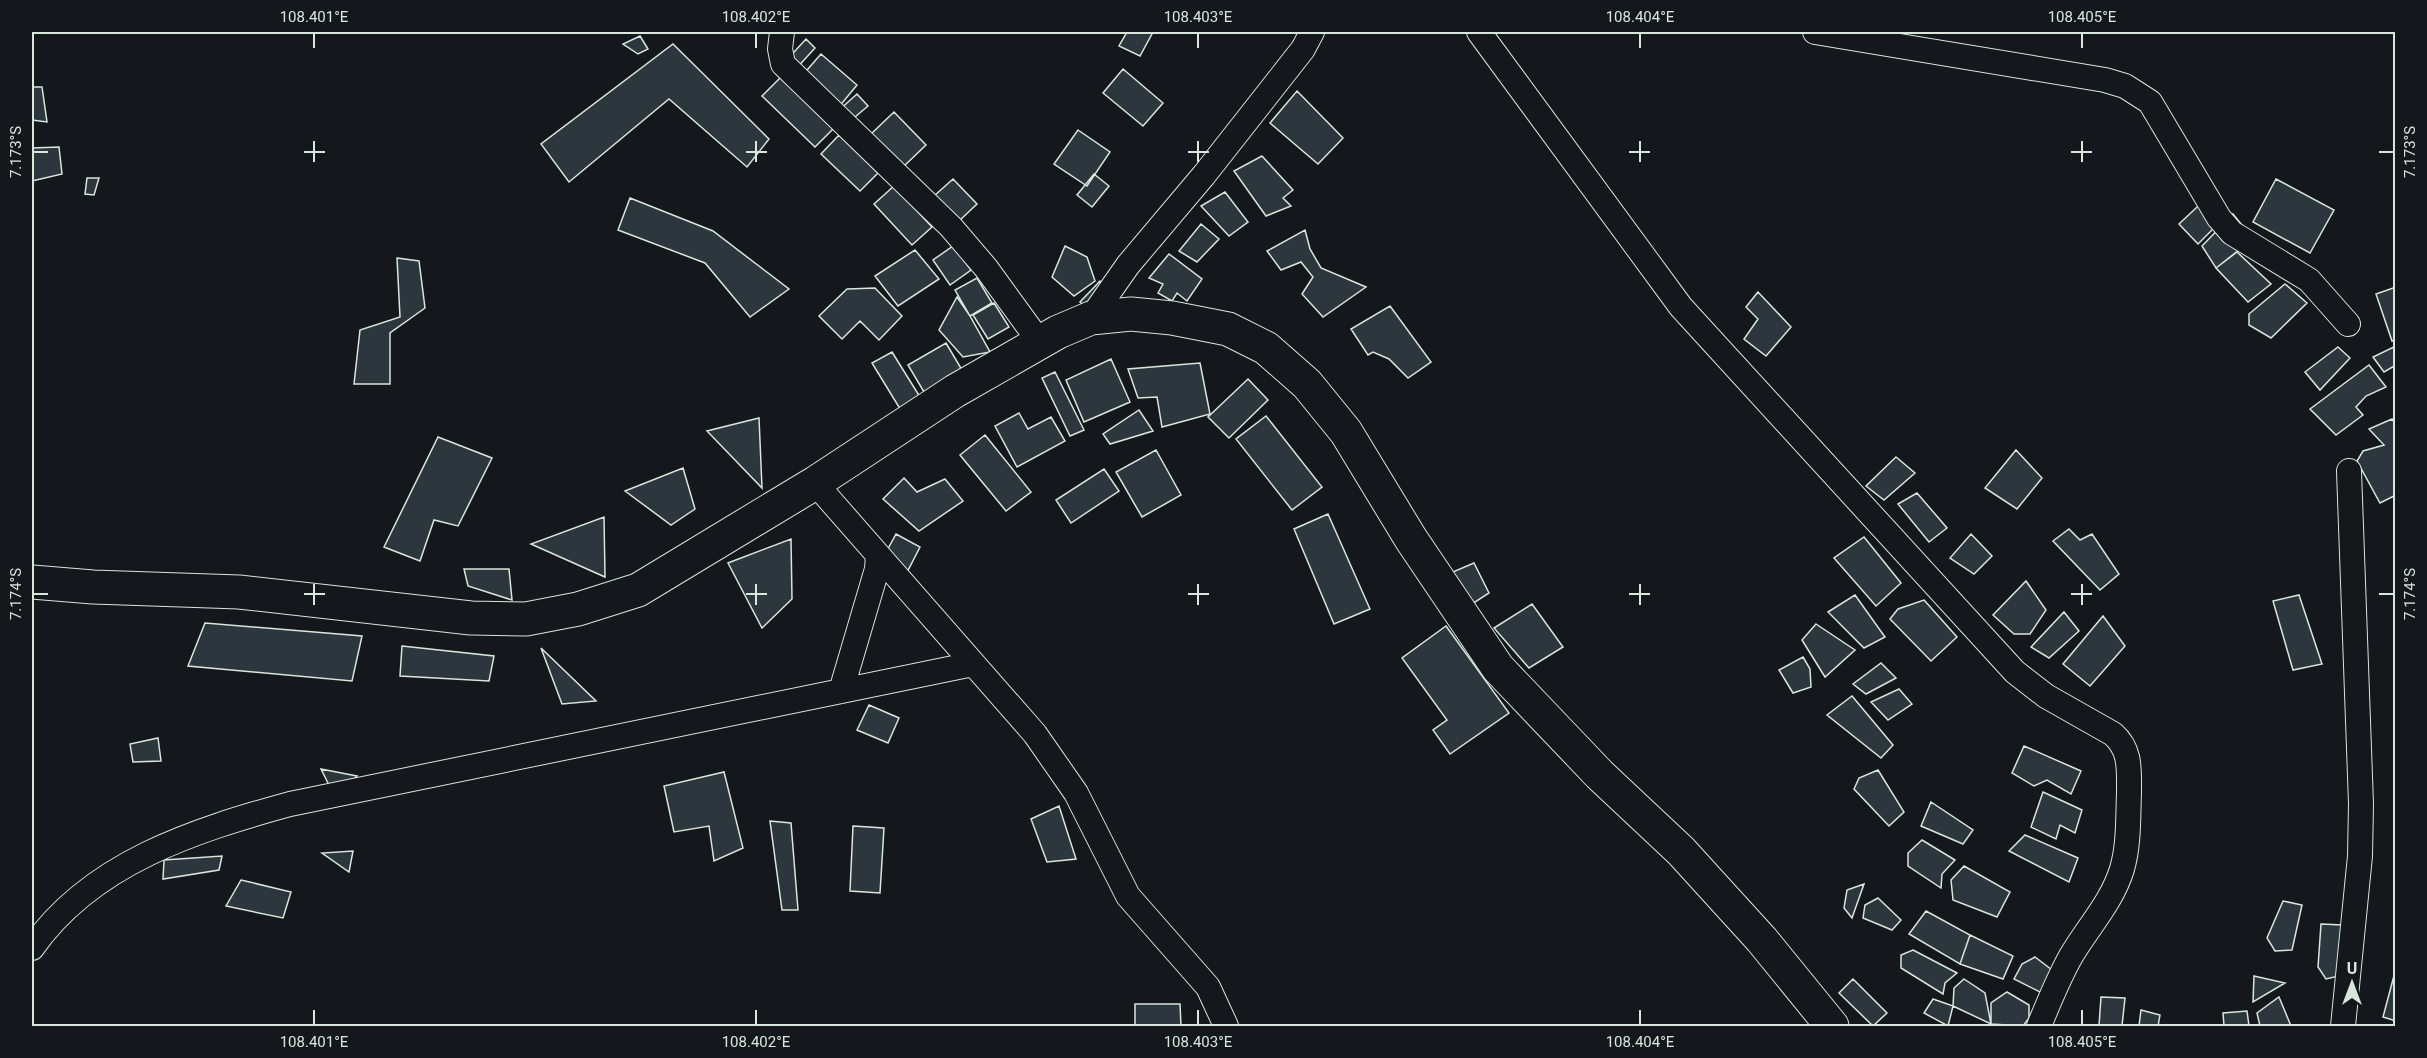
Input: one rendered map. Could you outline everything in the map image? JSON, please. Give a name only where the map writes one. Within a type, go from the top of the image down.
[{"type":"main road","points":[[32,582],[93,587],[239,592],[471,618],[526,619],[578,609],[638,590],[815,483],[956,391],[1039,341],[1091,318],[1131,314],[1228,329],[1266,348],[1307,384],[1346,432],[1411,539],[1498,668],[1600,775],[1682,851],[1762,940],[1832,1026]]},
{"type":"street","points":[[782,32],[780,49],[783,63],[958,235],[1039,341]]},
{"type":"street","points":[[1091,318],[1128,265],[1204,176],[1303,49],[1312,32]]},
{"type":"street","points":[[1479,32],[1681,307],[1883,531],[2015,672],[2046,696],[2113,734],[2122,742],[2130,765],[2126,851],[2122,870],[2108,901],[2072,955],[2055,986],[2039,1026]]},
{"type":"street","points":[[1815,32],[2105,80],[2132,90],[2150,102],[2226,225],[2248,244],[2309,280],[2348,324]]},
{"type":"street","points":[[2343,1026],[2360,856],[2361,804],[2349,471]]},
{"type":"street","points":[[815,483],[1057,763],[1094,826],[1128,896],[1202,980],[1226,1026]]},
{"type":"street","points":[[841,691],[877,569],[878,555]]},
{"type":"street","points":[[32,948],[68,908],[112,873],[160,848],[218,824],[290,804],[973,664]]},
{"type":"building","points":[[1127,32],[1153,32],[1140,56],[1119,46]]},
{"type":"building","points":[[640,36],[648,49],[638,54],[623,44]]},
{"type":"building","points":[[806,39],[815,48],[794,71],[784,63]]},
{"type":"building","points":[[673,44],[769,139],[747,167],[669,99],[569,182],[541,144]]},
{"type":"building","points":[[821,54],[857,85],[838,108],[801,77]]},
{"type":"building","points":[[1123,69],[1163,103],[1143,126],[1103,93]]},
{"type":"building","points":[[781,77],[834,128],[815,147],[762,96]]},
{"type":"building","points":[[32,87],[42,87],[47,122],[32,120]]},
{"type":"building","points":[[1297,91],[1343,138],[1318,164],[1270,123]]},
{"type":"building","points":[[857,94],[868,106],[849,122],[838,111]]},
{"type":"building","points":[[894,112],[926,145],[903,167],[871,134]]},
{"type":"building","points":[[1078,130],[1110,152],[1087,186],[1054,164]]},
{"type":"building","points":[[839,135],[878,173],[860,191],[821,154]]},
{"type":"building","points":[[59,147],[62,174],[32,181],[32,148]]},
{"type":"building","points":[[1262,156],[1293,190],[1283,198],[1291,206],[1266,216],[1234,171]]},
{"type":"building","points":[[1094,174],[1109,186],[1092,207],[1077,195]]},
{"type":"building","points":[[87,178],[99,178],[94,195],[85,194]]},
{"type":"building","points":[[953,179],[977,204],[959,221],[934,196]]},
{"type":"building","points":[[2276,179],[2334,210],[2310,253],[2253,222]]},
{"type":"building","points":[[894,186],[932,227],[912,245],[874,204]]},
{"type":"building","points":[[1225,192],[1248,222],[1229,236],[1201,206]]},
{"type":"building","points":[[2212,193],[2229,213],[2198,244],[2179,224]]},
{"type":"building","points":[[630,198],[713,231],[789,289],[750,317],[705,263],[618,230]]},
{"type":"building","points":[[2233,214],[2253,239],[2216,268],[2202,246]]},
{"type":"building","points":[[1201,224],[1219,239],[1197,262],[1179,251]]},
{"type":"building","points":[[1305,230],[1310,249],[1321,268],[1366,287],[1323,317],[1302,294],[1313,277],[1301,262],[1281,270],[1267,251]]},
{"type":"building","points":[[953,246],[971,270],[950,285],[933,260]]},
{"type":"building","points":[[1065,246],[1087,257],[1095,281],[1074,296],[1052,277]]},
{"type":"building","points":[[915,250],[939,279],[898,306],[875,276]]},
{"type":"building","points":[[2237,252],[2271,284],[2248,302],[2216,268]]},
{"type":"building","points":[[1169,254],[1202,279],[1187,301],[1177,293],[1172,301],[1158,293],[1163,284],[1149,278]]},
{"type":"building","points":[[397,258],[419,261],[425,308],[390,333],[390,384],[354,384],[360,330],[400,317]]},
{"type":"building","points":[[977,278],[992,303],[970,316],[955,290]]},
{"type":"building","points":[[1100,281],[1114,294],[1094,315],[1080,302]]},
{"type":"building","points":[[2285,284],[2307,303],[2271,338],[2249,325],[2249,314]]},
{"type":"building","points":[[2396,287],[2396,340],[2392,341],[2376,294]]},
{"type":"building","points":[[875,288],[902,316],[879,340],[860,321],[842,339],[819,316],[847,289]]},
{"type":"building","points":[[1758,292],[1791,327],[1766,356],[1744,339],[1758,319],[1746,307]]},
{"type":"building","points":[[957,297],[990,352],[963,357],[939,330]]},
{"type":"building","points":[[994,303],[1009,327],[988,339],[973,315]]},
{"type":"building","points":[[1390,306],[1431,362],[1408,378],[1389,359],[1373,352],[1368,355],[1351,329]]},
{"type":"building","points":[[946,343],[962,370],[924,392],[908,365]]},
{"type":"building","points":[[2396,346],[2396,365],[2384,372],[2373,357]]},
{"type":"building","points":[[2338,347],[2350,358],[2320,390],[2305,372]]},
{"type":"building","points":[[892,352],[925,405],[905,417],[872,363]]},
{"type":"building","points":[[1111,359],[1130,402],[1084,422],[1066,380]]},
{"type":"building","points":[[1200,363],[1210,414],[1162,427],[1157,397],[1138,398],[1128,369]]},
{"type":"building","points":[[2369,365],[2386,387],[2366,396],[2356,407],[2363,415],[2336,435],[2310,409]]},
{"type":"building","points":[[1055,372],[1084,430],[1070,436],[1042,378]]},
{"type":"building","points":[[1248,379],[1268,400],[1229,438],[1208,417]]},
{"type":"building","points":[[1139,410],[1153,431],[1110,444],[1103,434]]},
{"type":"building","points":[[1019,413],[1028,429],[1051,417],[1065,441],[1017,467],[995,426]]},
{"type":"building","points":[[1266,416],[1322,487],[1292,510],[1236,439]]},
{"type":"building","points":[[759,418],[762,488],[707,431]]},
{"type":"building","points":[[2392,419],[2396,425],[2396,495],[2380,503],[2357,461],[2363,451],[2384,445],[2369,429]]},
{"type":"building","points":[[985,435],[1031,492],[1006,511],[960,455]]},
{"type":"building","points":[[438,437],[492,458],[458,526],[434,520],[420,561],[384,547]]},
{"type":"building","points":[[1156,450],[1181,495],[1142,517],[1116,472]]},
{"type":"building","points":[[2016,450],[2042,478],[2017,509],[1985,488]]},
{"type":"building","points":[[1896,457],[1915,473],[1884,500],[1866,486]]},
{"type":"building","points":[[683,468],[695,509],[671,525],[625,491]]},
{"type":"building","points":[[1104,469],[1119,491],[1071,523],[1056,500]]},
{"type":"building","points":[[904,478],[917,492],[945,479],[963,501],[919,531],[883,499]]},
{"type":"building","points":[[1917,493],[1947,528],[1929,542],[1898,504]]},
{"type":"building","points":[[1328,514],[1370,609],[1334,624],[1294,529]]},
{"type":"building","points":[[604,517],[605,577],[531,544]]},
{"type":"building","points":[[2069,529],[2080,540],[2092,534],[2119,574],[2100,590],[2053,541]]},
{"type":"building","points":[[896,534],[920,547],[902,582],[877,569]]},
{"type":"building","points":[[1971,534],[1992,556],[1974,574],[1950,558]]},
{"type":"building","points":[[1864,537],[1901,583],[1876,606],[1834,558]]},
{"type":"building","points":[[791,539],[792,599],[762,628],[728,563]]},
{"type":"building","points":[[1474,563],[1489,593],[1469,606],[1448,574]]},
{"type":"building","points":[[464,569],[509,569],[512,600],[468,586]]},
{"type":"building","points":[[2026,581],[2046,610],[2030,634],[2014,634],[1993,615]]},
{"type":"building","points":[[1855,595],[1885,637],[1864,648],[1828,612]]},
{"type":"building","points":[[2299,595],[2322,664],[2293,670],[2273,601]]},
{"type":"building","points":[[1924,600],[1957,637],[1931,661],[1890,619],[1898,609]]},
{"type":"building","points":[[1532,604],[1563,647],[1529,668],[1494,628]]},
{"type":"building","points":[[2064,612],[2079,631],[2049,658],[2031,647]]},
{"type":"building","points":[[2103,616],[2125,646],[2090,686],[2063,664]]},
{"type":"building","points":[[205,623],[362,636],[352,681],[188,666]]},
{"type":"building","points":[[1816,624],[1855,650],[1825,677],[1802,640]]},
{"type":"building","points":[[1446,626],[1509,713],[1450,754],[1433,730],[1447,720],[1402,658]]},
{"type":"building","points":[[402,646],[494,656],[489,681],[400,676]]},
{"type":"building","points":[[541,648],[596,701],[562,704]]},
{"type":"building","points":[[1803,657],[1810,669],[1811,687],[1793,693],[1779,670]]},
{"type":"building","points":[[1881,663],[1896,678],[1866,694],[1853,684]]},
{"type":"building","points":[[1899,689],[1912,704],[1888,720],[1871,702]]},
{"type":"building","points":[[1852,696],[1893,745],[1881,758],[1827,715]]},
{"type":"building","points":[[869,705],[899,718],[888,743],[857,730]]},
{"type":"building","points":[[158,738],[161,761],[133,762],[130,744]]},
{"type":"building","points":[[2024,746],[2081,771],[2071,794],[2047,780],[2034,786],[2012,773]]},
{"type":"building","points":[[321,769],[357,776],[351,782],[329,785]]},
{"type":"building","points":[[1878,770],[1904,812],[1889,826],[1854,789],[1859,778]]},
{"type":"building","points":[[724,772],[743,848],[714,861],[709,826],[674,832],[664,786]]},
{"type":"building","points":[[2043,792],[2082,810],[2075,833],[2060,825],[2056,839],[2031,827]]},
{"type":"building","points":[[1931,802],[1973,830],[1963,844],[1921,826]]},
{"type":"building","points":[[1059,806],[1076,859],[1047,862],[1031,819]]},
{"type":"building","points":[[770,821],[791,823],[798,910],[782,910]]},
{"type":"building","points":[[853,826],[884,828],[880,893],[850,891]]},
{"type":"building","points":[[2025,835],[2078,858],[2069,882],[2009,851]]},
{"type":"building","points":[[1922,840],[1955,860],[1942,874],[1941,888],[1908,866],[1908,853]]},
{"type":"building","points":[[353,851],[349,872],[322,853]]},
{"type":"building","points":[[222,856],[219,870],[163,879],[164,860]]},
{"type":"building","points":[[1964,866],[2010,892],[1997,917],[1953,900],[1951,880]]},
{"type":"building","points":[[241,880],[291,892],[283,918],[226,906]]},
{"type":"building","points":[[1864,884],[1852,918],[1844,908],[1847,890]]},
{"type":"building","points":[[1878,898],[1901,920],[1892,930],[1863,918],[1865,905]]},
{"type":"building","points":[[2283,901],[2302,905],[2292,950],[2275,951],[2267,938]]},
{"type":"building","points":[[1926,911],[1970,935],[1960,964],[1909,934]]},
{"type":"building","points":[[2321,924],[2343,925],[2339,976],[2326,979],[2318,967]]},
{"type":"building","points":[[1970,935],[2013,956],[2003,979],[1960,964]]},
{"type":"building","points":[[1913,950],[1957,973],[1945,983],[1943,994],[1901,968],[1901,955]]},
{"type":"building","points":[[2035,957],[2052,970],[2042,993],[2014,979],[2022,964]]},
{"type":"building","points":[[2396,968],[2396,1021],[2383,1017]]},
{"type":"building","points":[[2254,976],[2285,983],[2253,1002]]},
{"type":"building","points":[[1853,979],[1887,1013],[1873,1026],[1839,993]]},
{"type":"building","points":[[1964,979],[1985,993],[1991,1024],[1953,1006],[1954,988]]},
{"type":"building","points":[[2007,992],[2029,1005],[2029,1018],[2023,1026],[1991,1024],[1991,1003]]},
{"type":"building","points":[[2101,997],[2125,998],[2122,1026],[2099,1026]]},
{"type":"building","points":[[2279,997],[2291,1026],[2260,1026],[2257,1013]]},
{"type":"building","points":[[1933,999],[1953,1006],[1948,1026],[1924,1013]]},
{"type":"building","points":[[1135,1004],[1180,1004],[1181,1026],[1135,1026]]},
{"type":"building","points":[[2141,1010],[2160,1015],[2158,1026],[2139,1026]]},
{"type":"building","points":[[2247,1011],[2249,1026],[2224,1026],[2223,1013]]}]
